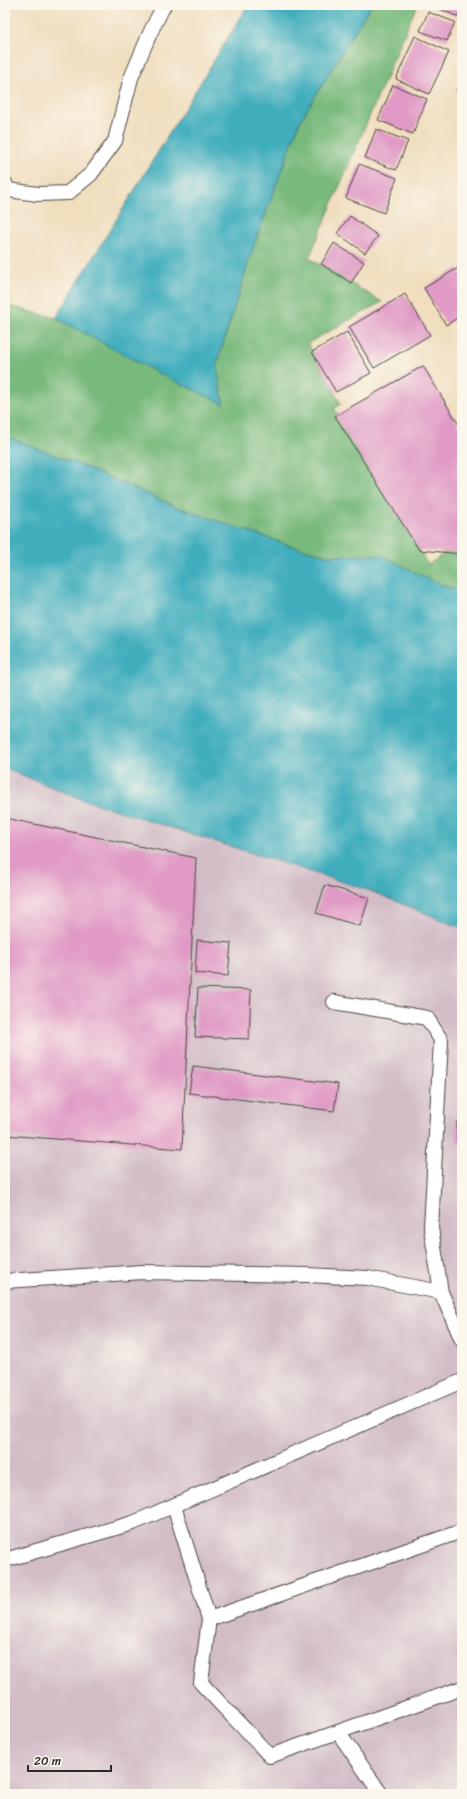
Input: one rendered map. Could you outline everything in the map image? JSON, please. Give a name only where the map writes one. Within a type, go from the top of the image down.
[{"type":"lane","points":[[5,182],[8,190],[38,194],[68,194],[90,174],[115,141],[131,78],[150,33],[164,5]]},
{"type":"lane","points":[[334,1002],[427,1018],[441,1040],[431,1228],[441,1292],[462,1340]]},
{"type":"lane","points":[[5,1281],[143,1272],[308,1275],[366,1278],[441,1292]]},
{"type":"lane","points":[[5,1560],[133,1523],[462,1381]]},
{"type":"lane","points":[[174,1506],[209,1619],[201,1683],[270,1756],[462,1688]]},
{"type":"lane","points":[[209,1619],[462,1531]]},
{"type":"lane","points":[[338,1732],[381,1794]]},
{"type":"shaded area","points":[[5,768],[81,799],[368,890],[462,928],[462,1794],[5,1794]]},
{"type":"green space","points":[[371,5],[417,5],[309,258],[382,302],[308,343],[341,404],[334,408],[428,565],[462,540],[462,592],[434,582],[381,555],[330,556],[285,544],[177,507],[78,464],[5,436],[5,305],[56,318],[164,376],[224,404],[217,363],[255,242],[300,121]]},
{"type":"water","points":[[248,5],[371,5],[300,121],[255,242],[217,363],[224,404],[164,376],[56,318]]},
{"type":"water","points":[[5,436],[78,464],[177,507],[285,544],[330,556],[381,555],[434,582],[462,592],[462,928],[368,890],[81,799],[5,768]]},
{"type":"building","points":[[431,5],[462,5],[462,8],[458,17]]},
{"type":"building","points":[[428,12],[455,22],[447,41],[420,31]]},
{"type":"building","points":[[415,36],[449,52],[429,94],[396,79]]},
{"type":"building","points":[[393,85],[427,99],[413,134],[378,120]]},
{"type":"building","points":[[462,86],[462,99],[456,90]]},
{"type":"building","points":[[376,129],[408,141],[396,170],[365,158]]},
{"type":"building","points":[[359,164],[397,178],[384,213],[346,198]]},
{"type":"building","points":[[350,216],[378,236],[365,253],[337,233]]},
{"type":"building","points":[[334,243],[364,262],[351,283],[321,264]]},
{"type":"building","points":[[458,268],[462,275],[462,315],[446,325],[424,288]]},
{"type":"building","points":[[405,294],[430,335],[374,368],[349,327]]},
{"type":"building","points":[[347,332],[371,373],[336,392],[312,352]]},
{"type":"building","points":[[423,366],[462,430],[462,554],[419,550],[335,416]]},
{"type":"building","points":[[5,818],[196,858],[182,1149],[5,1135]]},
{"type":"building","points":[[325,885],[369,898],[360,926],[316,913]]},
{"type":"building","points":[[197,940],[231,943],[228,976],[195,973]]},
{"type":"building","points":[[198,988],[251,990],[249,1039],[195,1037]]},
{"type":"building","points":[[193,1066],[338,1084],[334,1111],[189,1093]]},
{"type":"building","points":[[457,1122],[462,1122],[462,1142],[457,1142]]}]
